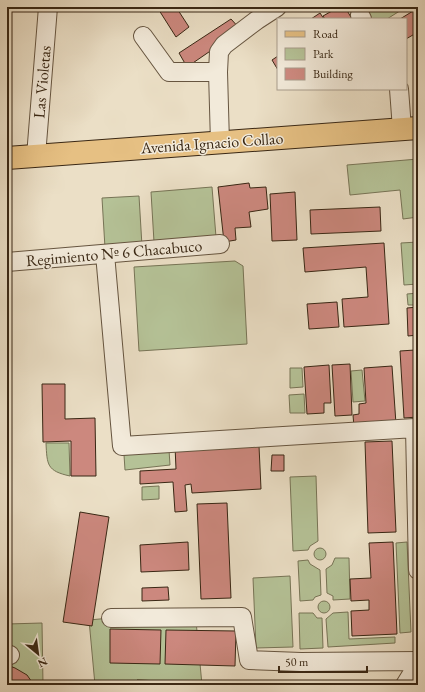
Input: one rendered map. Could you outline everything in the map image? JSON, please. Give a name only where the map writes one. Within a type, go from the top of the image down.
[{"type":"main road","name":"Avenida Ignacio Collao","points":[[7,158],[410,128]]},
{"type":"street","name":"Las Violetas","points":[[36,156],[48,7]]},
{"type":"street","points":[[220,142],[218,72],[219,52],[224,45],[277,7]]},
{"type":"street","points":[[143,36],[169,72],[218,72]]},
{"type":"street","points":[[399,90],[410,128]]},
{"type":"street","name":"Regimiento Nº 6 Chacabuco","points":[[7,262],[220,244]]},
{"type":"street","points":[[105,254],[122,446],[415,428],[418,570]]},
{"type":"street","points":[[111,618],[242,617],[249,660],[301,662],[418,661]]},
{"type":"street","points":[[405,685],[418,664]]},
{"type":"green space","points":[[349,7],[406,7],[389,18],[356,18]]},
{"type":"green space","points":[[418,159],[418,189],[416,189],[418,217],[403,219],[400,190],[350,195],[347,165]]},
{"type":"green space","points":[[212,187],[216,237],[154,242],[151,192]]},
{"type":"green space","points":[[139,196],[142,246],[105,248],[102,198]]},
{"type":"green space","points":[[418,242],[418,284],[404,285],[401,243]]},
{"type":"green space","points":[[235,261],[243,266],[247,344],[139,351],[134,267]]},
{"type":"green space","points":[[418,293],[418,305],[408,305],[407,294]]},
{"type":"green space","points":[[290,368],[302,368],[303,387],[290,388]]},
{"type":"green space","points":[[362,370],[365,401],[353,402],[351,371]]},
{"type":"green space","points":[[304,394],[305,413],[290,413],[289,395]]},
{"type":"green space","points":[[46,443],[69,443],[70,476],[57,472],[50,466],[47,457]]},
{"type":"green space","points":[[169,450],[170,465],[125,470],[124,455]]},
{"type":"green space","points":[[316,476],[318,541],[310,546],[308,550],[293,551],[290,477]]},
{"type":"green space","points":[[159,486],[159,499],[142,500],[142,487]]},
{"type":"green space","points":[[407,542],[411,632],[400,633],[396,543]]},
{"type":"green space","points":[[322,548],[325,549],[325,559],[318,560],[315,559],[314,552],[315,549]]},
{"type":"green space","points":[[335,558],[349,558],[350,599],[333,600],[333,596],[327,593],[326,569],[332,565]]},
{"type":"green space","points":[[308,560],[310,564],[320,570],[321,595],[315,597],[313,600],[300,601],[298,561]]},
{"type":"green space","points":[[290,576],[293,647],[256,648],[253,578]]},
{"type":"green space","points":[[326,601],[329,602],[329,612],[322,613],[319,612],[318,605],[319,602]]},
{"type":"green space","points":[[195,610],[202,685],[95,685],[89,620]]},
{"type":"green space","points":[[348,612],[349,639],[395,637],[395,643],[328,647],[326,619],[333,613]]},
{"type":"green space","points":[[299,613],[313,613],[317,618],[322,618],[323,648],[300,649]]},
{"type":"green space","points":[[42,623],[43,685],[7,685],[7,624]]},
{"type":"building","points":[[157,7],[176,7],[189,27],[176,37]]},
{"type":"building","points":[[339,7],[345,7],[351,18],[324,18],[323,16]]},
{"type":"building","points":[[418,8],[418,32],[407,38],[407,18],[402,18]]},
{"type":"building","points":[[320,13],[323,18],[312,18]]},
{"type":"building","points":[[231,19],[241,30],[187,67],[179,53]]},
{"type":"building","points":[[277,57],[277,68],[272,60]]},
{"type":"building","points":[[249,183],[250,188],[266,187],[268,209],[249,212],[251,227],[235,228],[236,240],[224,242],[218,187]]},
{"type":"building","points":[[295,192],[297,240],[272,241],[270,194]]},
{"type":"building","points":[[380,207],[381,231],[311,234],[310,210]]},
{"type":"building","points":[[384,243],[389,324],[344,327],[342,299],[368,297],[366,267],[305,272],[303,248]]},
{"type":"building","points":[[337,302],[339,327],[309,329],[307,304]]},
{"type":"building","points":[[418,307],[418,335],[408,336],[407,308]]},
{"type":"building","points":[[415,350],[416,358],[418,358],[418,417],[404,418],[400,351]]},
{"type":"building","points":[[350,364],[352,415],[335,416],[332,365]]},
{"type":"building","points":[[329,365],[331,403],[324,403],[324,413],[307,414],[304,367]]},
{"type":"building","points":[[392,366],[396,424],[354,427],[353,415],[359,414],[359,404],[366,403],[364,368]]},
{"type":"building","points":[[42,384],[65,384],[65,419],[95,418],[96,476],[71,476],[71,441],[43,442]]},
{"type":"building","points":[[392,441],[396,532],[368,533],[365,442]]},
{"type":"building","points":[[175,446],[259,446],[261,489],[192,493],[191,484],[185,485],[187,511],[175,512],[173,482],[140,484],[140,471],[176,469]]},
{"type":"building","points":[[272,455],[284,455],[284,471],[271,471]]},
{"type":"building","points":[[227,503],[231,598],[201,599],[197,504]]},
{"type":"building","points":[[80,512],[109,517],[92,626],[63,622]]},
{"type":"building","points":[[188,542],[189,570],[141,572],[140,545]]},
{"type":"building","points":[[393,542],[397,634],[352,636],[351,611],[369,610],[369,600],[351,601],[350,579],[371,578],[369,543]]},
{"type":"building","points":[[168,587],[169,600],[142,601],[142,588]]},
{"type":"building","points":[[110,629],[161,630],[160,664],[110,663]]},
{"type":"building","points":[[166,630],[236,631],[235,666],[165,664]]},
{"type":"building","points":[[7,665],[27,675],[34,685],[7,685]]},
{"type":"building","points":[[137,680],[164,681],[164,685],[137,685]]}]
